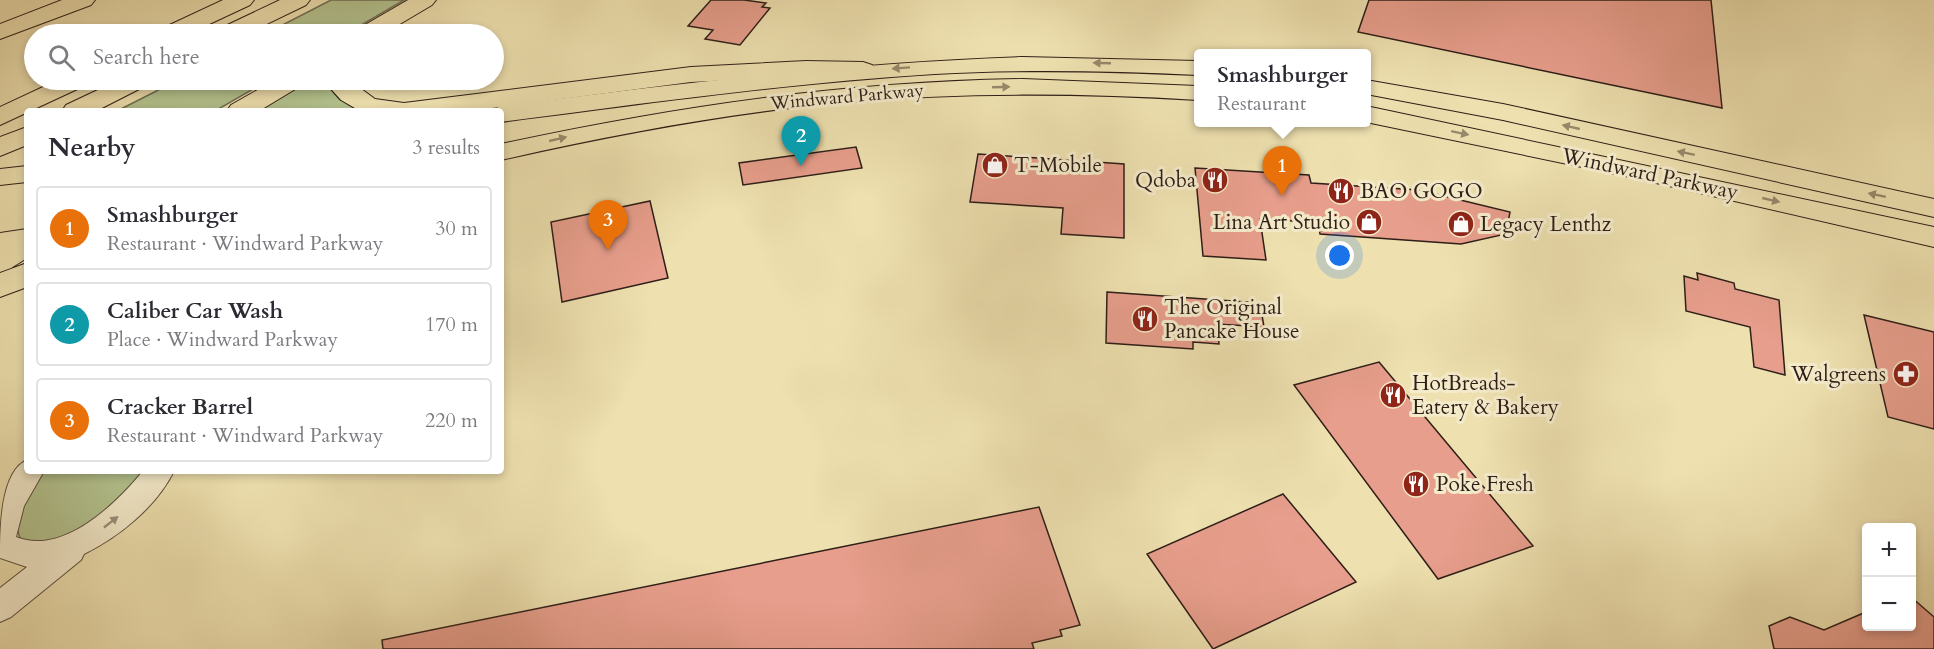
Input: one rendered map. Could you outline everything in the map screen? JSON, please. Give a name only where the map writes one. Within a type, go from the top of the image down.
[{"type":"highway","points":[[0,32],[83,0]]},
{"type":"highway","points":[[192,24],[242,0]]},
{"type":"highway","points":[[249,24],[298,0]]},
{"type":"highway","points":[[384,24],[424,0]]},
{"type":"highway","points":[[428,108],[727,71],[808,67],[863,70]]},
{"type":"highway","points":[[0,116],[56,90]]},
{"type":"highway","points":[[81,108],[118,90]]},
{"type":"highway","points":[[245,108],[276,90]]},
{"type":"highway","points":[[345,90],[350,95],[376,108]]},
{"type":"highway","points":[[0,148],[24,136]]},
{"type":"highway","points":[[0,261],[24,243]]},
{"type":"highway","points":[[0,286],[24,275]]},
{"type":"main road","name":"Windward Parkway","points":[[504,151],[652,120],[734,107],[854,94],[941,77],[1086,62],[1194,68]]},
{"type":"main road","name":"Windward Parkway","points":[[504,114],[863,70],[1194,93]]},
{"type":"main road","name":"Windward Parkway","points":[[1371,88],[1503,112],[1934,208]]},
{"type":"main road","name":"Windward Parkway","points":[[1371,115],[1630,169],[1934,237]]},
{"type":"main road","points":[[0,177],[24,174]]},
{"type":"main road","points":[[0,243],[24,241]]},
{"type":"street","points":[[28,474],[7,507],[1,525],[0,544],[13,552],[33,555],[83,542]]},
{"type":"street","points":[[0,607],[128,509],[157,474]]},
{"type":"green space","points":[[331,0],[404,0],[363,24],[284,24]]},
{"type":"green space","points":[[158,90],[252,90],[220,108],[123,108]]},
{"type":"green space","points":[[290,90],[331,90],[339,99],[354,108],[259,108]]},
{"type":"green space","points":[[41,474],[145,474],[88,529],[42,546],[21,540],[18,531],[20,513]]},
{"type":"building","points":[[711,0],[744,0],[766,3],[762,7],[770,8],[740,45],[705,39],[713,30],[688,26]]},
{"type":"building","points":[[1369,0],[1711,0],[1722,108],[1358,32]]},
{"type":"building","points":[[856,147],[862,168],[743,185],[739,163]]},
{"type":"building","points":[[978,154],[1124,164],[1124,238],[1061,234],[1063,208],[970,202]]},
{"type":"building","points":[[1195,168],[1309,175],[1311,183],[1419,190],[1510,212],[1506,234],[1461,244],[1320,234],[1319,228],[1311,228],[1309,222],[1260,219],[1266,260],[1203,256]]},
{"type":"building","points":[[650,201],[668,278],[562,302],[551,222]]},
{"type":"building","points":[[1697,273],[1734,283],[1735,289],[1779,300],[1785,375],[1754,367],[1750,327],[1686,311],[1684,276],[1698,280]]},
{"type":"building","points":[[1107,292],[1260,303],[1264,327],[1217,324],[1219,344],[1193,342],[1193,349],[1106,343]]},
{"type":"building","name":"Walgreens","points":[[1864,315],[1934,332],[1934,429],[1888,417]]},
{"type":"building","points":[[1379,362],[1533,546],[1438,579],[1294,385]]},
{"type":"building","points":[[1283,494],[1356,582],[1213,649],[1147,554]]},
{"type":"building","points":[[1039,507],[1080,625],[1060,630],[1062,636],[1032,643],[1034,649],[383,649],[382,640]]},
{"type":"building","points":[[1916,601],[1934,617],[1934,649],[1774,649],[1769,626],[1790,617],[1824,630],[1862,614],[1862,631],[1916,631]]},
{"type":"place","name":"T-Mobile","points":[[995,165]]},
{"type":"place","name":"Caliber Car Wash","points":[[801,166]]},
{"type":"place","name":"Qdoba","points":[[1215,180]]},
{"type":"place","name":"BAO GOGO","points":[[1341,191]]},
{"type":"place","name":"Smashburger","points":[[1282,196]]},
{"type":"place","name":"Lina Art Studio","points":[[1369,222]]},
{"type":"place","name":"Legacy Lenthz","points":[[1461,224]]},
{"type":"place","name":"Cracker Barrel","points":[[608,250]]},
{"type":"place","name":"The Original Pancake House","points":[[1145,319]]},
{"type":"place","name":"Walgreens","points":[[1906,374]]},
{"type":"place","name":"HotBreads- Eatery & Bakery","points":[[1393,395]]},
{"type":"place","name":"Poke Fresh","points":[[1416,484]]}]
